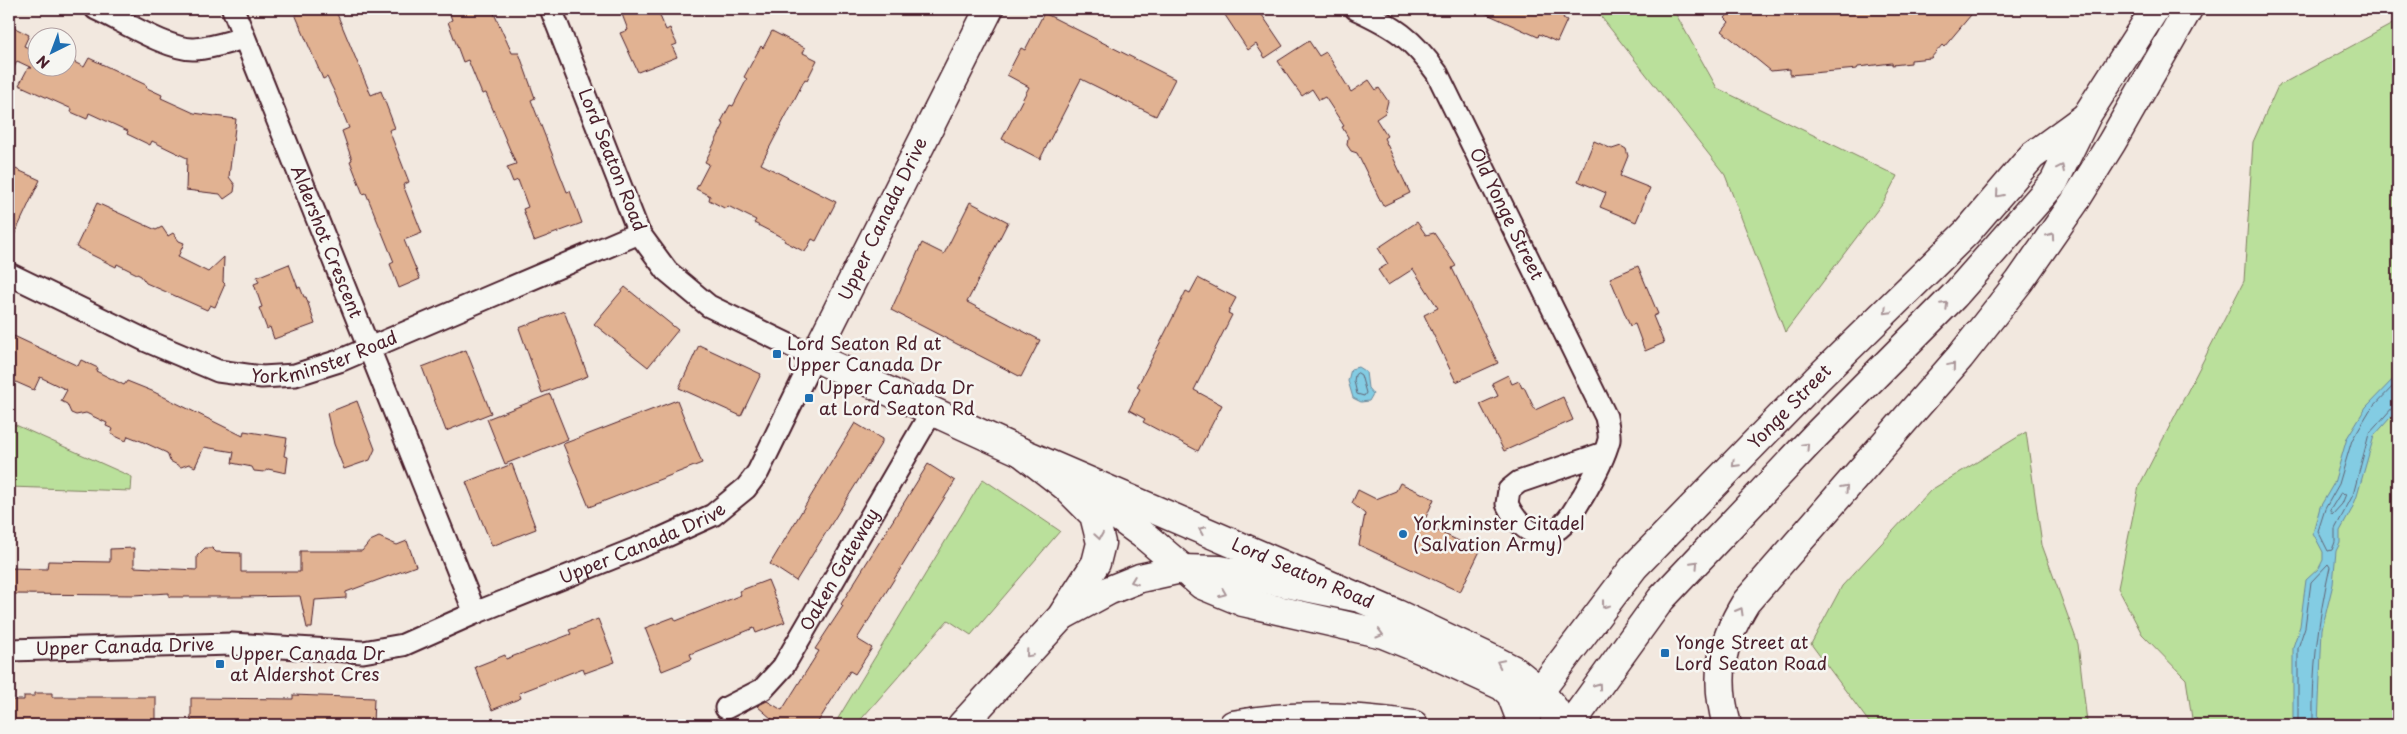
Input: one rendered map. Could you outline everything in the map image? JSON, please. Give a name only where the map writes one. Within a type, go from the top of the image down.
[{"type":"main road","name":"Upper Canada Drive","points":[[814,357],[989,9]]},
{"type":"main road","name":"Yonge Street","points":[[1570,725],[1661,599],[1816,435],[1954,296],[2054,182],[2087,115],[2155,9]]},
{"type":"main road","points":[[1727,725],[1719,690],[1720,671],[1730,629],[1746,602],[1949,370],[2019,282],[2074,203],[2112,142],[2188,9]]},
{"type":"main road","name":"Yonge Street","points":[[1521,724],[1540,691],[1634,567],[1811,386],[1967,232],[2032,156],[2087,115]]},
{"type":"main road","name":"Lord Seaton Road","points":[[814,357],[1020,452],[1360,598],[1514,670],[1540,691],[1556,710],[1555,725]]},
{"type":"main road","name":"Lord Seaton Road","points":[[1020,452],[1085,492],[1146,537],[1181,569],[1202,585],[1243,602],[1383,634],[1438,656],[1502,686],[1512,694],[1521,724]]},
{"type":"main road","points":[[962,725],[1061,617],[1096,564],[1101,544],[1094,515],[1083,502],[1020,452]]},
{"type":"main road","points":[[1061,617],[1118,587],[1140,578],[1181,569],[1220,570],[1360,598]]},
{"type":"main road","points":[[1233,725],[1270,719],[1322,717],[1378,720],[1414,725]]},
{"type":"street","points":[[96,9],[180,48],[194,49],[244,38]]},
{"type":"street","name":"Aldershot Crescent","points":[[233,9],[475,613]]},
{"type":"street","name":"Lord Seaton Road","points":[[551,9],[640,233],[667,271],[709,306],[814,357]]},
{"type":"street","name":"Old Yonge Street","points":[[1356,9],[1403,34],[1421,50],[1437,73],[1606,417],[1609,438],[1604,453],[1591,482],[1568,519],[1555,530],[1540,535],[1523,528],[1507,504],[1509,490],[1519,482],[1604,453]]},
{"type":"street","name":"Yorkminster Road","points":[[9,274],[138,336],[218,371],[262,377],[295,375],[339,361],[640,233]]},
{"type":"street","name":"Upper Canada Drive","points":[[9,650],[232,644],[363,652],[403,645],[475,613],[660,539],[713,515],[746,488],[758,472],[814,357]]},
{"type":"street","name":"Oaken Gateway","points":[[726,708],[763,689],[783,667],[932,411]]},
{"type":"green space","points":[[1595,9],[1673,9],[1717,88],[1897,176],[1884,201],[1785,332],[1725,175]]},
{"type":"green space","points":[[2398,21],[2398,725],[2193,725],[2186,679],[2142,634],[2118,588],[2139,486],[2244,281],[2253,142],[2278,86]]},
{"type":"green space","points":[[9,422],[132,477],[131,491],[9,487]]},
{"type":"green space","points":[[2026,432],[2042,545],[2078,644],[2087,722],[2084,725],[1871,725],[1811,644],[1842,586],[1931,490]]},
{"type":"green space","points":[[983,479],[1060,531],[971,635],[948,620],[856,725],[834,725]]},
{"type":"water","points":[[1358,367],[1366,372],[1368,388],[1373,394],[1369,401],[1361,402],[1353,398],[1348,381],[1351,369]]},
{"type":"water","points":[[2398,374],[2398,409],[2374,436],[2357,496],[2340,531],[2340,543],[2336,551],[2333,584],[2322,629],[2318,725],[2293,725],[2293,647],[2300,626],[2306,580],[2319,568],[2323,560],[2323,552],[2313,533],[2320,507],[2334,483],[2347,438],[2366,407]]},
{"type":"building","points":[[308,9],[335,9],[371,95],[381,91],[395,128],[389,130],[409,182],[403,185],[422,233],[404,240],[420,279],[399,288],[390,264],[394,262],[366,193],[363,194],[350,161],[352,160],[342,131],[349,128],[327,77],[323,79],[295,14]]},
{"type":"building","points":[[448,9],[492,9],[512,53],[519,53],[535,98],[531,100],[567,192],[570,191],[582,223],[534,241],[523,209],[528,207],[518,180],[513,182],[507,167],[516,164],[486,93],[482,94],[468,60],[463,62],[448,22],[452,20]]},
{"type":"building","points":[[620,9],[657,9],[666,30],[670,28],[677,44],[672,46],[677,57],[638,72],[620,33],[628,30]]},
{"type":"building","points":[[1221,9],[1258,9],[1283,46],[1265,58],[1256,44],[1248,50]]},
{"type":"building","points":[[1476,9],[1568,9],[1563,18],[1567,20],[1557,42],[1539,34],[1538,37]]},
{"type":"building","points":[[1733,9],[1976,9],[1944,47],[1942,45],[1931,58],[1911,60],[1911,63],[1892,65],[1892,63],[1858,67],[1857,69],[1790,75],[1790,69],[1771,71],[1722,31],[1729,22],[1725,18]]},
{"type":"building","points":[[1044,13],[1175,79],[1156,116],[1081,79],[1040,159],[1002,139],[1029,87],[1007,75],[1021,48],[1025,50]]},
{"type":"building","points":[[9,25],[28,34],[24,46],[28,48],[28,66],[17,61],[9,79]]},
{"type":"building","points":[[772,31],[805,48],[803,53],[817,60],[807,80],[805,79],[761,164],[836,202],[816,241],[812,239],[805,252],[754,223],[756,220],[728,206],[726,209],[709,200],[710,196],[696,189],[709,164],[705,162],[724,124],[721,122],[730,105],[733,106],[747,79],[744,77],[761,46],[763,48]]},
{"type":"building","points":[[1309,41],[1319,56],[1326,52],[1351,92],[1369,80],[1376,90],[1379,88],[1388,101],[1385,113],[1376,119],[1387,136],[1384,138],[1410,193],[1383,206],[1357,153],[1351,151],[1347,145],[1348,137],[1342,127],[1344,126],[1325,97],[1319,100],[1312,89],[1302,96],[1289,78],[1278,61]]},
{"type":"building","points":[[89,58],[146,85],[147,88],[162,95],[161,98],[194,113],[236,119],[229,177],[235,185],[234,192],[224,199],[220,194],[186,190],[187,158],[152,141],[150,145],[127,134],[128,131],[89,113],[87,119],[71,112],[72,109],[19,85],[28,68],[28,78],[78,78],[78,64],[84,67]]},
{"type":"building","points":[[1594,141],[1612,149],[1621,146],[1626,149],[1628,156],[1620,176],[1650,188],[1636,222],[1600,207],[1606,193],[1578,181]]},
{"type":"building","points":[[9,166],[40,180],[9,246]]},
{"type":"building","points":[[970,202],[1008,222],[967,302],[1040,340],[1021,377],[891,310],[922,243],[944,254]]},
{"type":"building","points":[[97,203],[156,230],[162,227],[168,236],[173,233],[179,241],[184,243],[178,257],[208,272],[224,257],[223,282],[225,284],[215,307],[210,305],[207,310],[146,283],[141,276],[117,264],[116,267],[76,247]]},
{"type":"building","points":[[1417,222],[1426,235],[1434,233],[1456,266],[1452,268],[1498,363],[1456,382],[1424,315],[1438,308],[1413,269],[1388,285],[1378,270],[1388,264],[1378,248]]},
{"type":"building","points":[[289,264],[298,288],[300,287],[304,297],[306,297],[315,324],[274,339],[270,327],[267,329],[259,308],[262,307],[254,284],[259,282],[257,277]]},
{"type":"building","points":[[1638,266],[1658,314],[1653,316],[1664,343],[1645,351],[1635,324],[1630,326],[1610,278]]},
{"type":"building","points":[[1198,278],[1236,298],[1228,313],[1232,315],[1194,390],[1222,405],[1198,451],[1143,422],[1145,419],[1129,410],[1140,389],[1137,387],[1186,291],[1190,293]]},
{"type":"building","points":[[625,287],[678,330],[648,367],[594,324]]},
{"type":"building","points":[[564,311],[588,376],[542,393],[519,328]]},
{"type":"building","points":[[14,336],[78,366],[81,360],[98,368],[96,371],[124,385],[127,381],[152,391],[243,436],[244,431],[287,438],[284,456],[288,457],[286,473],[268,469],[264,472],[254,471],[252,467],[232,463],[234,452],[204,447],[195,467],[189,464],[181,467],[170,461],[167,453],[128,436],[126,441],[111,434],[113,429],[106,426],[107,423],[86,413],[76,415],[71,413],[67,404],[61,401],[67,390],[40,377],[34,390],[9,379],[9,347]]},
{"type":"building","points":[[699,345],[761,374],[741,416],[679,388]]},
{"type":"building","points":[[466,350],[491,413],[446,431],[422,367]]},
{"type":"building","points":[[1508,375],[1512,384],[1519,381],[1522,388],[1524,387],[1535,410],[1563,397],[1573,420],[1504,451],[1480,404],[1498,396],[1492,383]]},
{"type":"building","points":[[550,394],[568,439],[505,464],[487,419]]},
{"type":"building","points":[[677,400],[702,463],[589,507],[563,444]]},
{"type":"building","points":[[357,401],[375,449],[370,460],[344,469],[334,444],[327,413]]},
{"type":"building","points":[[855,423],[882,439],[882,442],[796,581],[770,564]]},
{"type":"building","points":[[512,464],[536,529],[492,546],[466,482]]},
{"type":"building","points":[[928,464],[955,481],[857,639],[872,648],[855,674],[850,671],[816,725],[768,725],[772,719],[757,706],[767,701],[782,710],[819,651],[815,649],[843,606],[841,604]]},
{"type":"building","name":"Yorkminster Citadel (Salvation Army)","points":[[1400,483],[1434,499],[1423,524],[1480,551],[1460,592],[1359,545],[1365,514],[1352,503],[1358,490],[1376,499],[1396,491]]},
{"type":"building","points":[[379,537],[397,545],[407,541],[416,566],[346,592],[346,598],[315,600],[312,628],[307,628],[300,596],[169,597],[169,593],[134,595],[9,594],[9,568],[47,569],[48,561],[110,562],[110,549],[134,548],[134,567],[197,570],[197,556],[205,548],[212,548],[216,552],[241,553],[241,572],[300,572],[300,551],[362,551],[370,541]]},
{"type":"building","points":[[768,580],[785,622],[756,633],[754,628],[690,654],[692,659],[662,671],[645,628],[674,617],[676,621],[741,595],[739,591]]},
{"type":"building","points":[[598,619],[615,662],[585,673],[583,668],[519,693],[521,698],[492,710],[475,667],[505,655],[506,659],[571,634],[569,630]]},
{"type":"building","points":[[35,693],[52,693],[52,697],[156,697],[156,725],[9,725],[9,700],[24,700],[24,696],[35,696]]},
{"type":"building","points":[[293,695],[374,698],[373,725],[191,725],[191,698],[293,699]]},
{"type":"place","name":"Lord Seaton Rd at Upper Canada Dr","points":[[777,354]]},
{"type":"place","name":"Upper Canada Dr at Lord Seaton Rd","points":[[809,398]]},
{"type":"place","name":"Yorkminster Citadel (Salvation Army)","points":[[1403,534]]},
{"type":"place","name":"Yonge Street at Lord Seaton Road","points":[[1665,653]]},
{"type":"place","name":"Upper Canada Dr at Aldershot Cres","points":[[220,664]]}]
